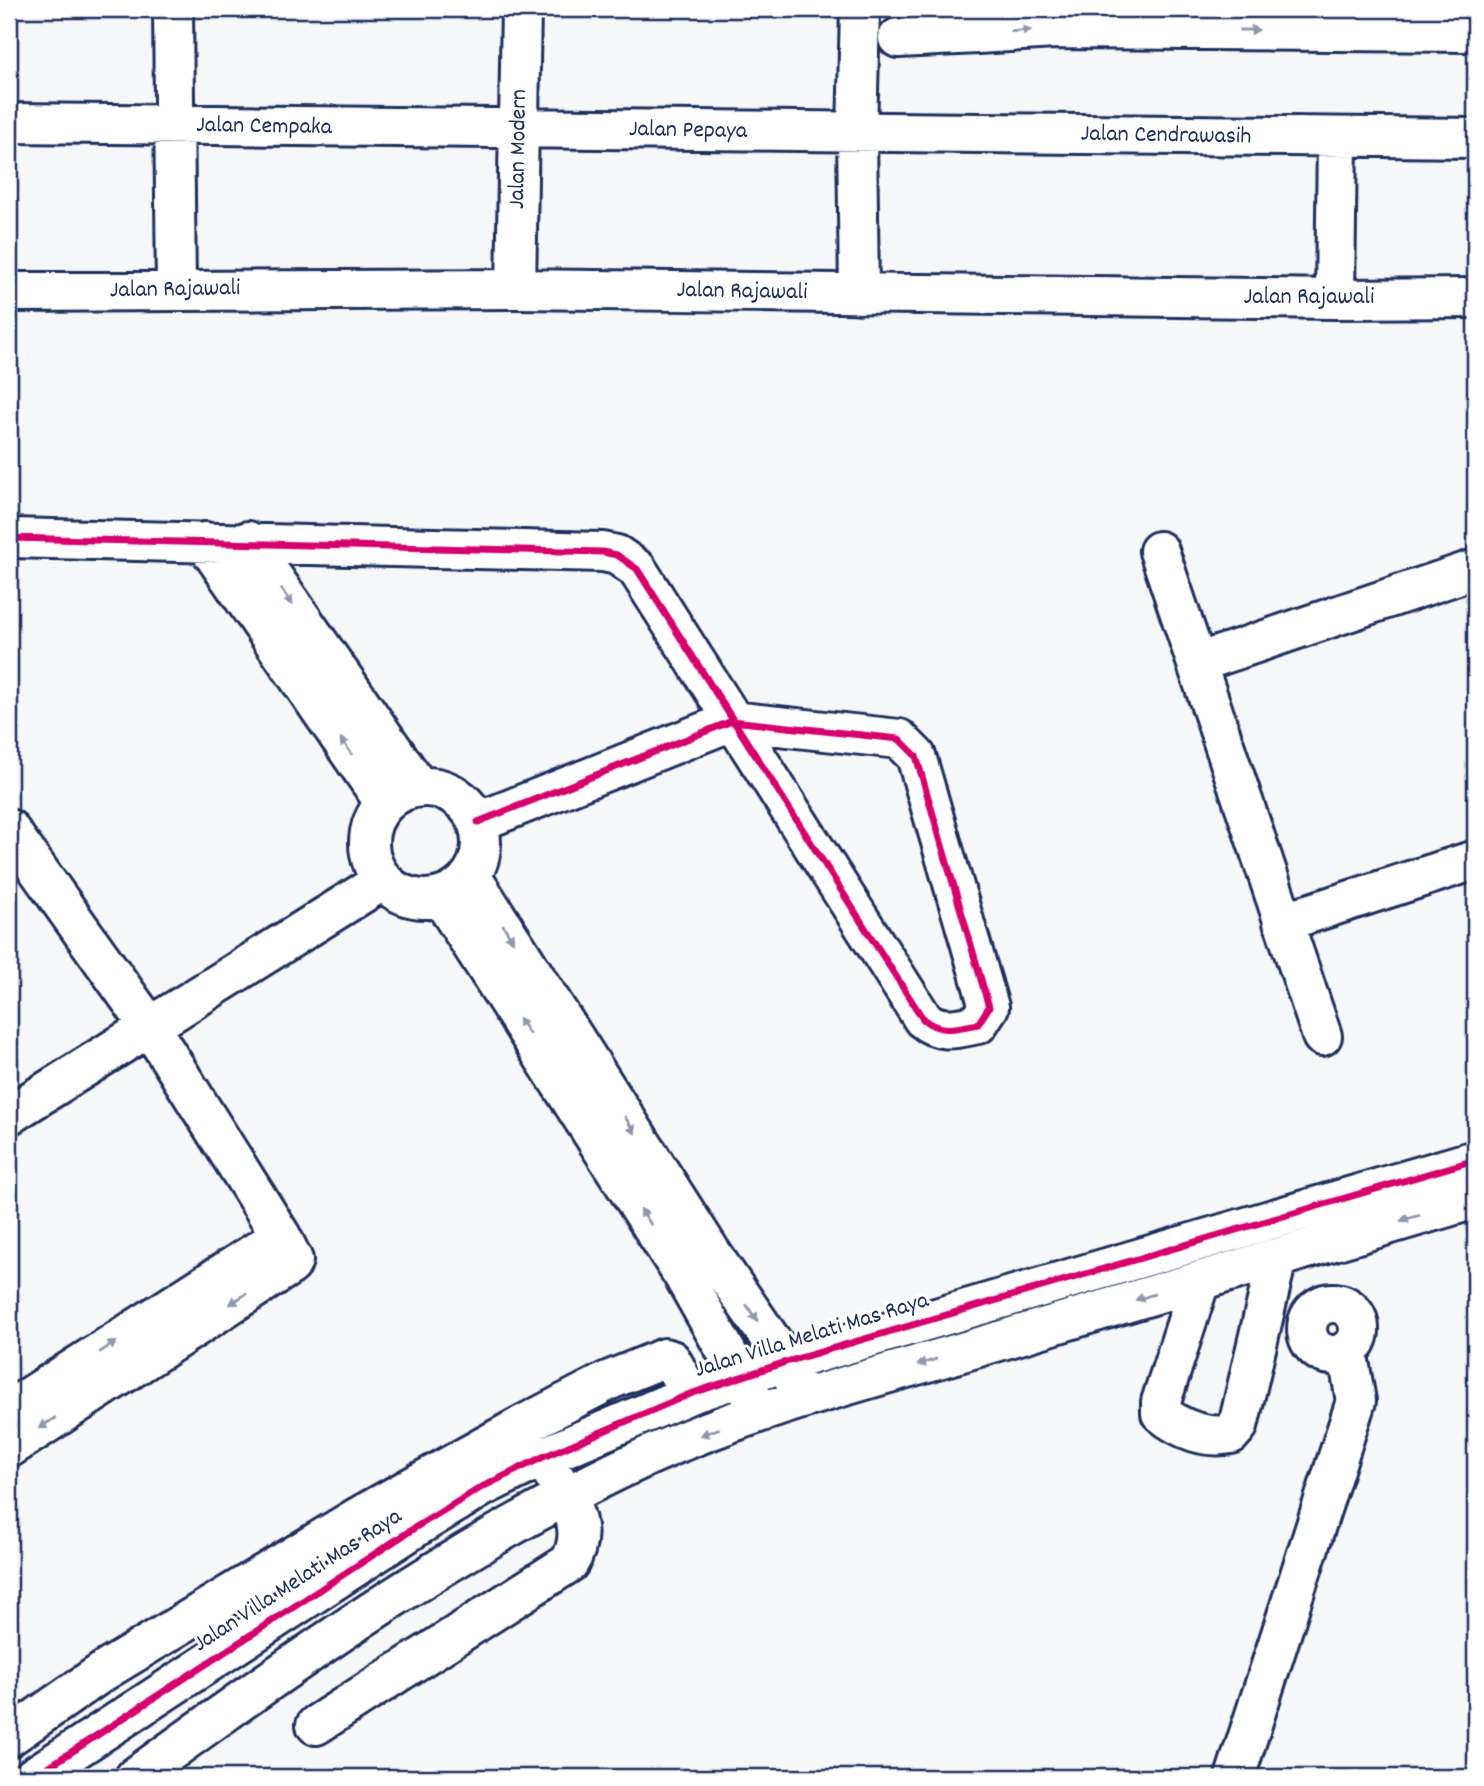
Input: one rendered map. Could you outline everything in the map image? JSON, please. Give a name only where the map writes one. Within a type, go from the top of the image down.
[{"type":"street","points":[[173,9],[172,125],[176,290]]},
{"type":"street","name":"Jalan Modern","points":[[516,289],[521,9]]},
{"type":"street","points":[[859,294],[857,133],[860,9]]},
{"type":"street","points":[[898,38],[978,21],[1054,29],[1475,32]]},
{"type":"street","name":"Jalan Cempaka","points":[[9,123],[520,130]]},
{"type":"street","name":"Jalan Pepaya","points":[[520,130],[857,133]]},
{"type":"street","name":"Jalan Cendrawasih","points":[[857,133],[1475,138]]},
{"type":"street","points":[[1335,299],[1337,138]]},
{"type":"street","name":"Jalan Rajawali","points":[[9,292],[516,289],[1335,299],[1475,298]]},
{"type":"street","points":[[9,538],[248,541],[604,552],[617,555],[637,569],[732,721],[923,1019],[932,1027],[947,1030],[978,1024],[989,1007],[916,756],[909,746],[899,739],[732,721],[478,822]]},
{"type":"street","points":[[248,541],[401,794]]},
{"type":"street","points":[[205,542],[401,794]]},
{"type":"street","points":[[1159,551],[1322,1036]]},
{"type":"street","points":[[1197,663],[1475,569]]},
{"type":"street","points":[[437,787],[454,794],[468,806],[478,822],[482,840],[479,859],[456,886],[422,900],[404,896],[382,881],[369,854],[368,835],[374,818],[401,794],[437,787]]},
{"type":"street","points":[[9,829],[150,1027],[292,1255],[291,1265],[9,1448]]},
{"type":"street","points":[[1283,922],[1475,860]]},
{"type":"street","points":[[9,1115],[382,881]]},
{"type":"street","points":[[456,886],[786,1362],[802,1399]]},
{"type":"street","points":[[456,886],[683,1275],[760,1413]]},
{"type":"street","name":"Jalan Villa Melati Mas Raya","points":[[33,1777],[380,1550],[482,1487],[543,1457],[690,1394],[786,1362],[1475,1160]]},
{"type":"street","points":[[135,1777],[282,1673],[456,1557],[565,1495],[653,1454],[802,1399],[1475,1199]]},
{"type":"street","points":[[9,1409],[281,1236]]},
{"type":"street","points":[[1200,1281],[1161,1402],[1161,1413],[1207,1437],[1220,1436],[1231,1434],[1238,1426],[1277,1258]]},
{"type":"street","points":[[1236,1777],[1356,1401],[1347,1350]]},
{"type":"street","points":[[9,1737],[104,1671],[358,1517],[610,1380],[664,1358],[671,1360],[690,1394]]},
{"type":"street","points":[[316,1725],[569,1563],[577,1549],[579,1532],[576,1514],[543,1457],[521,1426]]},
{"type":"street","points":[[358,1517],[380,1550]]},
{"type":"street","points":[[231,1596],[282,1673]]},
{"type":"street","points":[[104,1671],[132,1713]]},
{"type":"street","points":[[9,1763],[19,1777]]},
{"type":"cycle path","points":[[9,538],[603,552],[617,555],[637,569],[923,1019],[936,1027],[963,1027],[978,1024],[989,1007],[916,756],[899,739],[732,721],[478,822]]},
{"type":"cycle path","points":[[33,1777],[416,1527],[482,1487],[543,1457],[690,1394],[786,1362],[1475,1160]]}]
